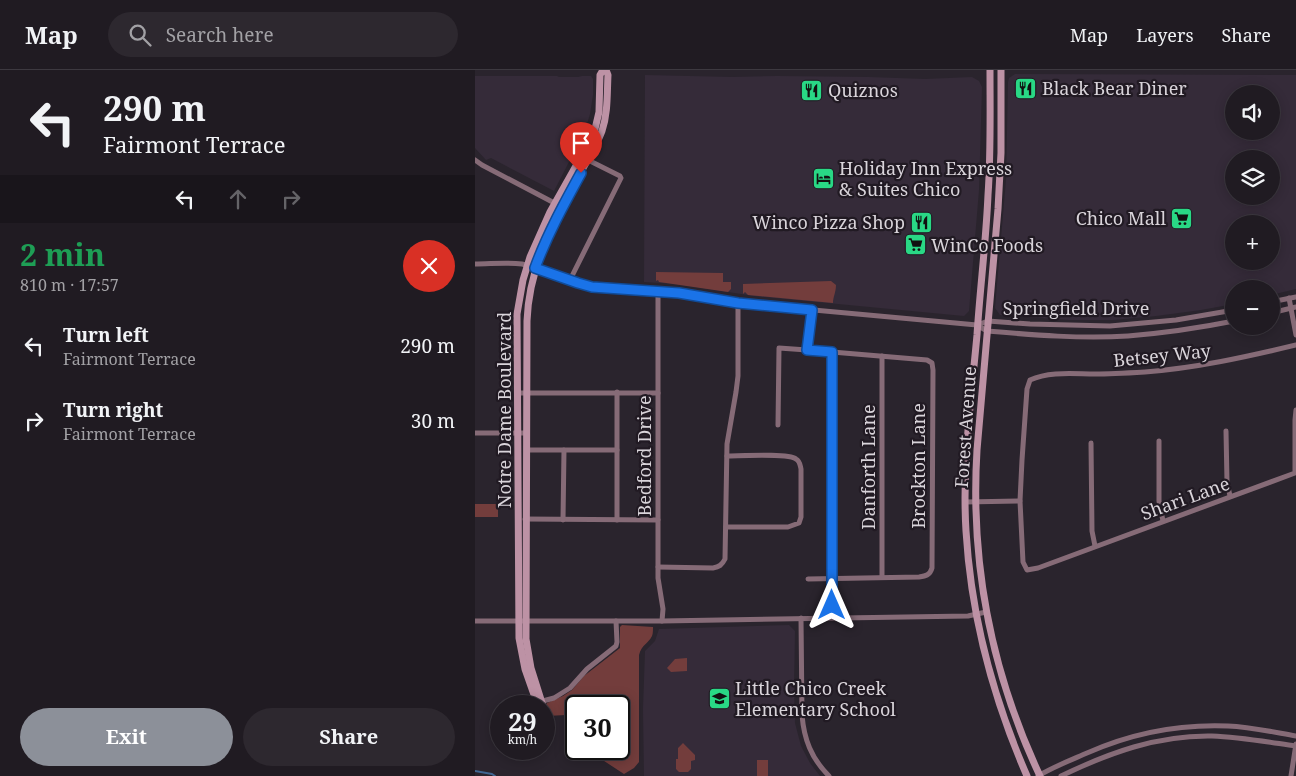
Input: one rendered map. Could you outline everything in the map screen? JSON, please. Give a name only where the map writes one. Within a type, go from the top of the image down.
[{"type":"street","name":"Notre Dame Boulevard","points":[[523,519],[518,433],[517,314],[523,280],[530,257],[555,204],[602,131],[607,114],[608,75],[604,70]]},
{"type":"street","name":"Forest Avenue","points":[[990,70],[988,194],[967,448],[965,502],[968,558],[976,614],[985,656],[1009,733],[1027,776]]},
{"type":"street","name":"Forest Avenue","points":[[1001,70],[999,194],[977,450],[975,502],[979,563],[986,612],[998,666],[1020,732],[1039,776]]},
{"type":"street","name":"Notre Dame Boulevard","points":[[537,695],[523,621],[523,519],[527,450],[527,309],[535,268],[584,158]]},
{"type":"street","points":[[570,280],[621,178],[584,158]]},
{"type":"street","points":[[475,160],[505,178],[562,207]]},
{"type":"street","name":"Springfield Drive","points":[[475,264],[508,263],[527,266],[592,287],[679,293],[738,303],[977,325],[988,321],[1110,326],[1176,320],[1225,312]]},
{"type":"street","name":"Bedford Drive","points":[[658,291],[658,578],[663,621]]},
{"type":"street","points":[[1280,300],[1296,296]]},
{"type":"street","points":[[1289,298],[1294,308],[1296,335]]},
{"type":"street","points":[[658,567],[718,567],[725,560],[727,444],[738,376],[738,303]]},
{"type":"street","points":[[1280,311],[1294,308]]},
{"type":"street","points":[[807,350],[812,310]]},
{"type":"street","name":"Springfield Drive","points":[[977,325],[987,331],[1060,336],[1129,336],[1225,322]]},
{"type":"street","name":"Betsey Way","points":[[1020,501],[1027,389],[1030,380],[1049,374],[1120,374],[1189,368],[1229,361],[1296,345]]},
{"type":"street","points":[[779,425],[779,348],[882,356]]},
{"type":"street","points":[[832,352],[832,618]]},
{"type":"street","name":"Brockton Lane","points":[[882,356],[927,360],[932,363],[933,370],[932,568],[925,577],[882,577]]},
{"type":"street","name":"Danforth Lane","points":[[882,356],[882,577]]},
{"type":"street","points":[[617,392],[617,520]]},
{"type":"street","points":[[518,393],[658,393]]},
{"type":"street","name":"Shari Lane","points":[[1020,501],[1023,562],[1027,570],[1038,568],[1295,473],[1296,410]]},
{"type":"street","points":[[1226,431],[1227,482],[1230,496]]},
{"type":"street","points":[[475,433],[527,433]]},
{"type":"street","points":[[1159,441],[1159,502],[1163,521]]},
{"type":"street","points":[[1091,443],[1092,531],[1095,546]]},
{"type":"street","points":[[527,450],[617,450]]},
{"type":"street","points":[[563,520],[564,450]]},
{"type":"street","points":[[726,527],[788,527],[799,523],[801,517],[801,470],[797,459],[785,456],[727,456]]},
{"type":"street","points":[[965,502],[1020,501]]},
{"type":"street","points":[[523,519],[658,520]]},
{"type":"street","points":[[808,579],[882,577]]},
{"type":"street","points":[[475,621],[663,621],[968,616],[986,612]]},
{"type":"street","points":[[801,618],[803,730],[815,761],[829,776]]},
{"type":"street","points":[[555,697],[570,688],[587,669],[616,646],[617,621]]},
{"type":"street","points":[[1039,776],[1104,745],[1132,736],[1177,728],[1228,726],[1296,736]]},
{"type":"street","points":[[1061,776],[1099,758],[1126,749],[1161,740],[1195,736],[1227,737],[1296,745],[1291,776]]},
{"type":"shaded area","points":[[1015,74],[1296,75],[1296,289],[1280,293],[1280,280],[1225,280],[1225,306],[1201,310],[1113,320],[1069,320],[1000,315],[995,308],[1006,180],[1009,78]]},
{"type":"shaded area","points":[[645,75],[925,79],[972,77],[979,81],[982,87],[979,190],[969,311],[964,316],[754,296],[677,284],[644,282]]},
{"type":"shaded area","points":[[475,76],[591,76],[593,79],[593,95],[585,131],[554,191],[491,158],[486,160],[475,148]]},
{"type":"shaded area","points":[[656,272],[723,273],[723,282],[731,282],[731,289],[728,292],[659,282],[658,280],[656,281]]},
{"type":"shaded area","points":[[831,281],[836,285],[833,303],[748,295],[745,292],[743,294],[743,284]]},
{"type":"shaded area","points":[[475,504],[498,504],[498,517],[475,517]]},
{"type":"shaded area","points":[[622,625],[653,627],[652,636],[639,655],[639,762],[634,768],[624,774],[603,760],[630,760],[630,695],[565,695],[565,715],[555,716],[555,700],[572,690],[584,676],[620,648],[620,627]]},
{"type":"shaded area","name":"Little Chico Creek Elementary School","points":[[789,625],[795,631],[795,723],[801,746],[820,776],[644,776],[643,709],[645,651],[655,641],[659,629]]},
{"type":"shaded area","points":[[687,658],[687,671],[671,672],[667,668],[675,659]]},
{"type":"shaded area","points":[[683,743],[695,755],[695,760],[691,761],[691,769],[688,772],[679,772],[676,769],[678,748]]},
{"type":"shaded area","points":[[757,760],[768,760],[768,776],[757,776]]},
{"type":"waterway","points":[[475,771],[495,776]]},
{"type":"place","name":"Black Bear Diner","points":[[1026,88]]},
{"type":"place","name":"Quiznos","points":[[812,90]]},
{"type":"place","name":"Holiday Inn Express & Suites Chico","points":[[823,178]]},
{"type":"place","name":"Chico Mall","points":[[1182,218]]},
{"type":"place","name":"Winco Pizza Shop","points":[[921,222]]},
{"type":"place","name":"WinCo Foods","points":[[915,245]]},
{"type":"place","name":"Little Chico Creek Elementary School","points":[[719,698]]},
{"type":"route","points":[[581,173],[562,207],[535,268],[592,287],[679,293],[738,303],[812,310],[807,350],[832,352],[832,605]]}]
